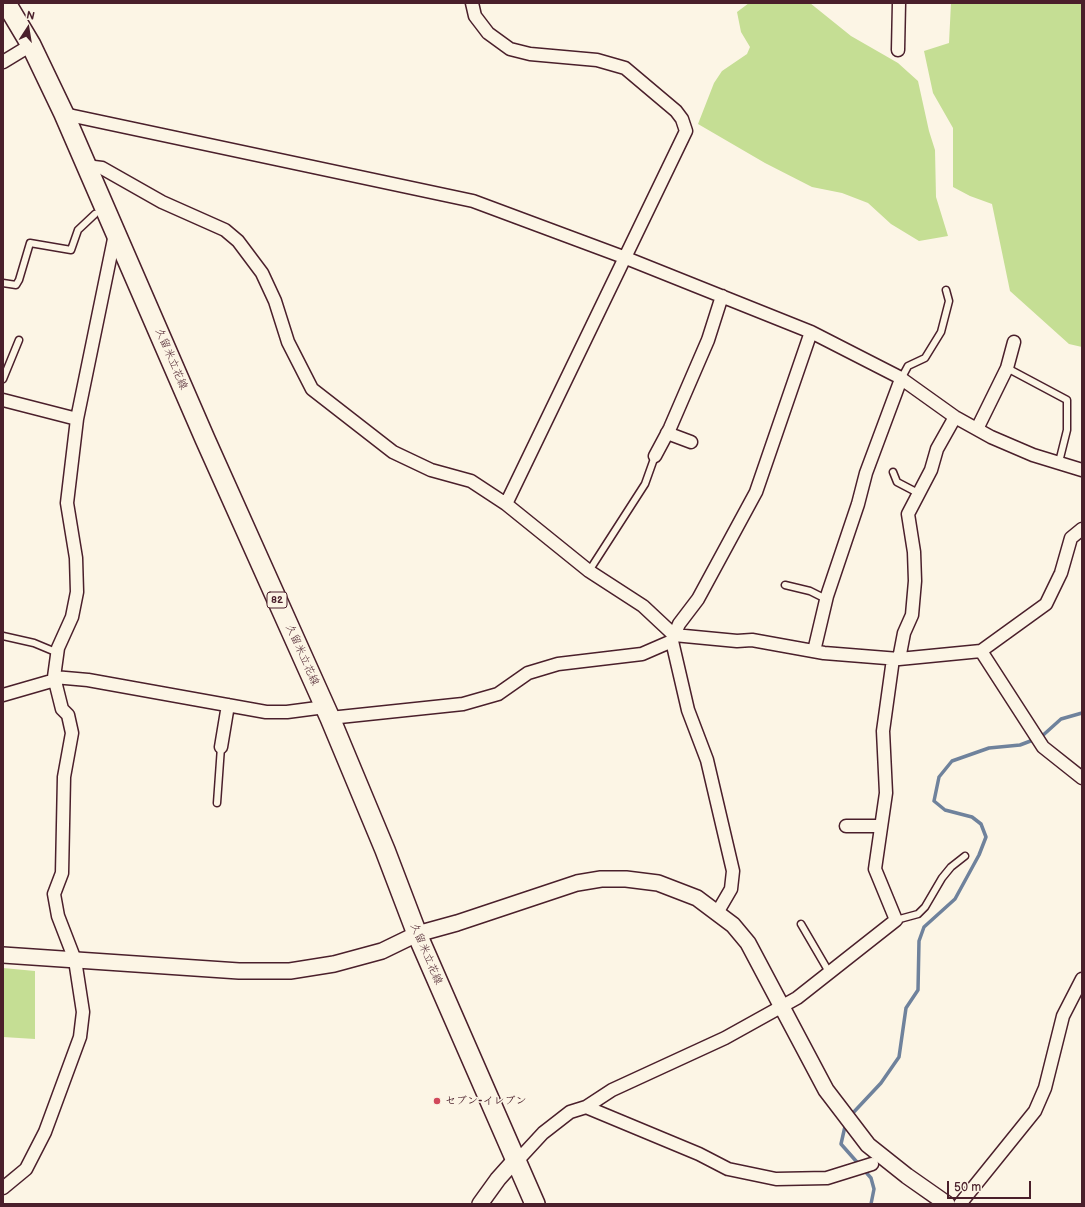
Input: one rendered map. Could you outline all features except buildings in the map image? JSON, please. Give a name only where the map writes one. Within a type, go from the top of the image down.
[{"type":"main road","name":"久留米立花線","points":[[6,3],[31,45],[64,114],[116,232],[205,439],[327,712],[385,850],[418,934],[535,1204]]},
{"type":"street","points":[[472,3],[475,16],[488,33],[510,49],[530,54],[597,60],[625,68],[676,111],[682,119],[686,131],[506,504]]},
{"type":"street","points":[[898,50],[899,3]]},
{"type":"street","points":[[3,62],[31,45]]},
{"type":"street","points":[[64,114],[473,201],[626,258],[811,332],[901,379],[955,417],[977,429],[1033,455],[1082,470]]},
{"type":"street","points":[[86,166],[102,168],[162,202],[225,230],[238,241],[262,274],[275,301],[288,342],[312,389],[393,452],[431,470],[470,481],[506,504],[589,571],[643,606],[673,638],[688,710],[707,760],[733,871],[731,889],[717,913]]},
{"type":"street","points":[[3,1188],[26,1169],[45,1132],[80,1037],[83,1012],[75,960],[58,916],[54,894],[62,873],[64,777],[72,733],[68,715],[62,709],[54,679],[58,653],[72,617],[77,592],[76,558],[67,503],[77,419],[116,232]]},
{"type":"street","points":[[655,456],[667,433],[708,340],[722,296]]},
{"type":"street","points":[[673,638],[679,624],[698,599],[756,492],[811,332]]},
{"type":"street","points":[[977,429],[1007,368],[1014,342]]},
{"type":"street","points":[[814,651],[826,599],[866,473],[901,379]]},
{"type":"street","points":[[3,400],[77,419]]},
{"type":"street","points":[[480,1203],[515,1160],[518,1159],[543,1133],[570,1112],[586,1107],[612,1090],[725,1038],[797,998],[896,920],[875,869],[886,793],[883,731],[896,659],[904,633],[912,615],[915,581],[914,552],[908,514],[931,470],[937,449],[955,417]]},
{"type":"street","points":[[667,433],[691,442]]},
{"type":"street","points":[[3,695],[54,679],[88,680],[266,712],[327,712],[463,704],[498,694],[528,673],[558,664],[642,654],[673,638],[737,641],[752,640],[814,651],[896,659],[981,651],[1046,604],[1061,574],[1071,538],[1082,529]]},
{"type":"street","points":[[981,651],[1043,747],[1082,778]]},
{"type":"street","points":[[221,747],[228,705]]},
{"type":"street","points":[[846,826],[881,826]]},
{"type":"street","points":[[3,954],[239,971],[290,971],[334,964],[382,951],[418,934],[457,923],[577,883],[601,879],[626,878],[658,883],[697,898],[733,926],[748,943],[826,1090],[868,1144],[907,1176],[947,1204]]},
{"type":"street","points":[[960,1204],[1034,1111],[1045,1088],[1063,1016],[1082,979]]},
{"type":"street","points":[[586,1107],[699,1154],[728,1168],[776,1179],[827,1178],[872,1164]]},
{"type":"lane","points":[[3,283],[16,285],[19,280],[30,243],[71,250],[78,230],[95,214]]},
{"type":"lane","points":[[901,379],[908,366],[925,358],[941,332],[949,301],[946,290]]},
{"type":"lane","points":[[3,379],[19,340]]},
{"type":"lane","points":[[1007,368],[1067,400],[1067,430],[1059,462]]},
{"type":"lane","points":[[589,571],[645,484],[655,456]]},
{"type":"lane","points":[[893,472],[897,482],[918,493]]},
{"type":"lane","points":[[785,585],[810,591],[826,599]]},
{"type":"lane","points":[[3,636],[34,644],[58,653]]},
{"type":"lane","points":[[217,803],[221,747]]},
{"type":"lane","points":[[896,920],[918,914],[925,907],[942,878],[951,867],[964,856]]},
{"type":"lane","points":[[801,924],[830,972]]},
{"type":"green space","points":[[749,3],[810,3],[851,36],[898,63],[918,81],[929,131],[935,150],[936,197],[948,236],[919,241],[891,224],[868,203],[842,193],[812,187],[765,163],[698,124],[714,83],[722,71],[747,54],[750,47],[741,32],[737,12]]},
{"type":"green space","points":[[951,3],[1082,3],[1082,347],[1069,344],[1010,291],[992,204],[970,196],[953,187],[953,128],[933,93],[924,51],[949,43]]},
{"type":"green space","points":[[3,968],[35,971],[35,1039],[3,1037]]},
{"type":"waterway","points":[[851,1115],[881,1083],[899,1057],[906,1008],[918,990],[919,941],[924,927],[955,899],[979,855],[986,837],[981,824],[972,817],[945,810],[934,801],[939,777],[952,761],[989,748],[1020,745],[1041,737],[1061,719],[1082,713]]},
{"type":"waterway","points":[[846,1122],[841,1144],[871,1178],[874,1189],[871,1204]]},
{"type":"place","name":"セブン-イレブン","points":[[437,1101]]}]
